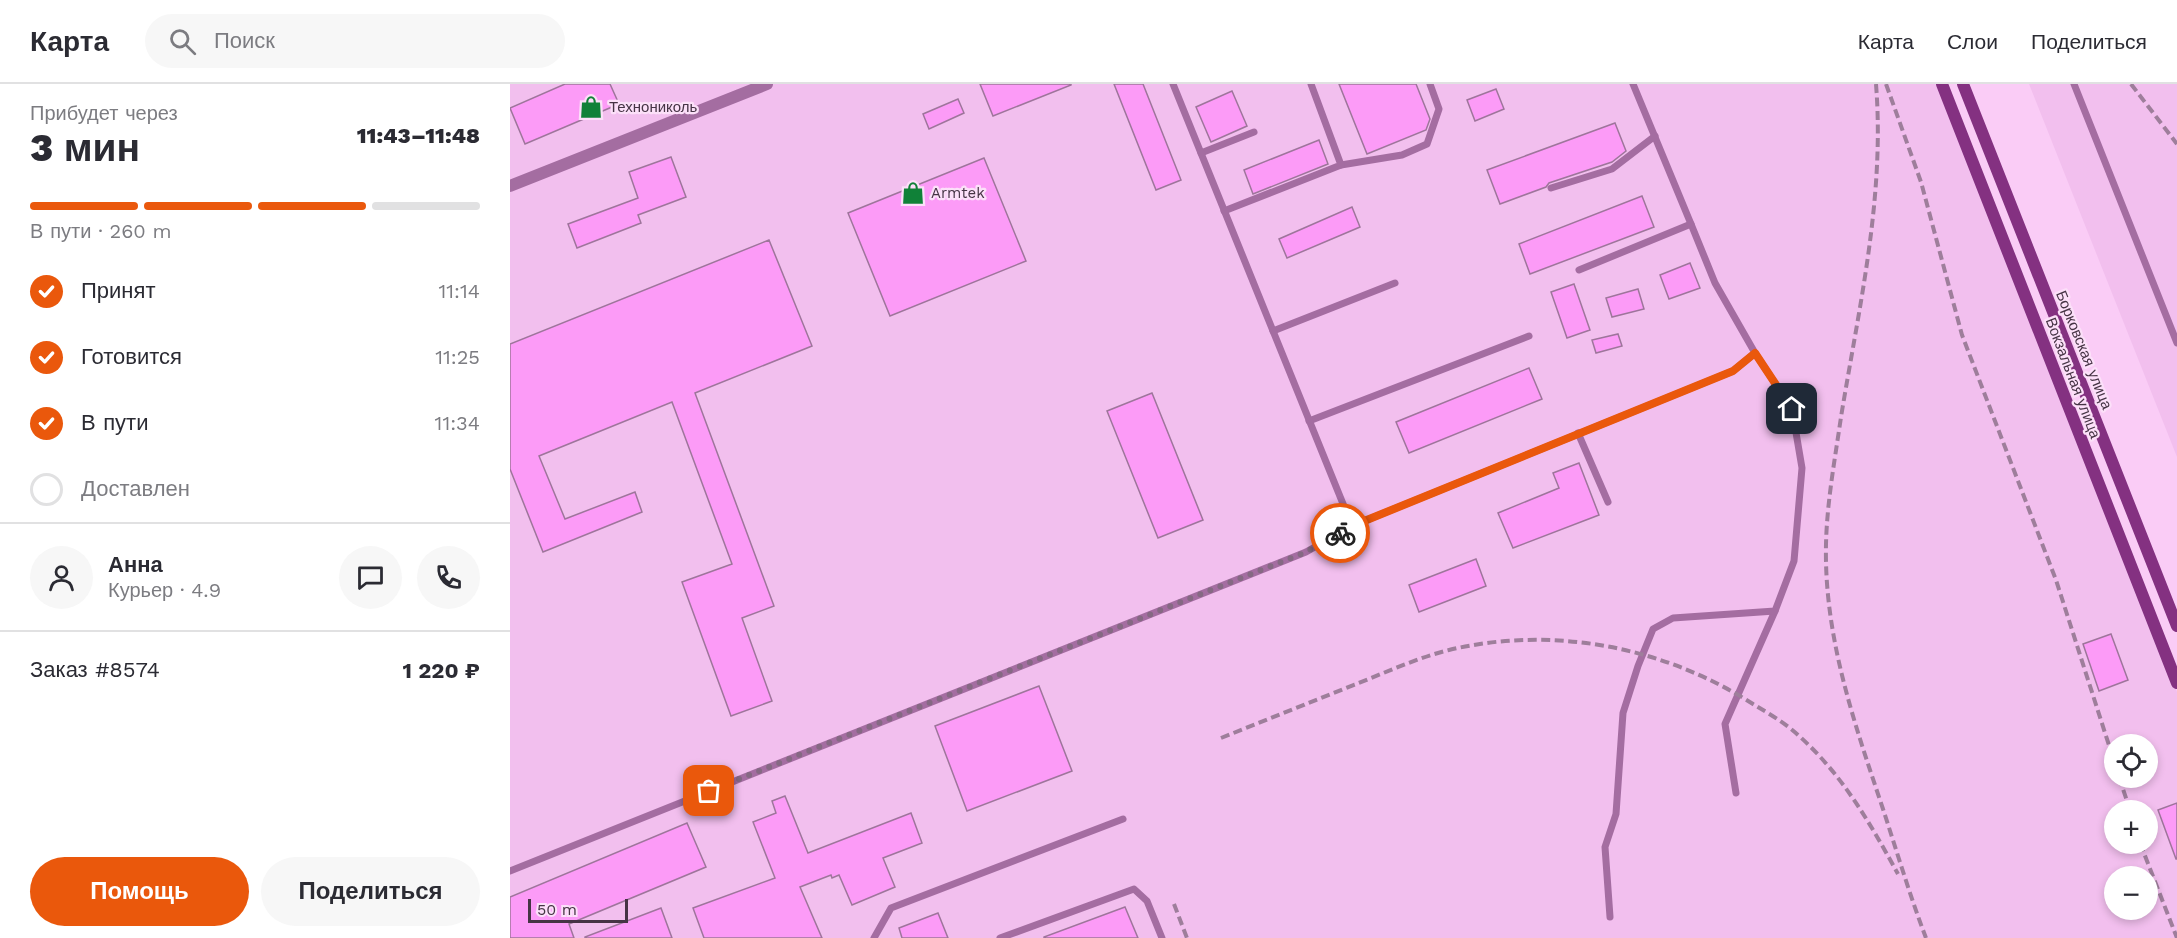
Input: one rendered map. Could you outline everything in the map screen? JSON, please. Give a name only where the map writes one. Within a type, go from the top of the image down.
[{"type":"main road","name":"Вокзальная улица","points":[[1942,84],[2177,683]]},
{"type":"main road","name":"Борковская улица","points":[[1963,84],[2177,626]]},
{"type":"street","points":[[510,186],[767,84]]},
{"type":"lane","points":[[1173,84],[1352,526]]},
{"type":"lane","points":[[1311,84],[1341,165]]},
{"type":"lane","points":[[1224,211],[1341,165],[1402,155],[1427,144],[1439,109],[1430,84]]},
{"type":"lane","points":[[1634,84],[1715,283],[1755,353],[1792,409],[1802,468],[1794,561],[1775,611],[1725,724],[1736,793]]},
{"type":"lane","points":[[2074,84],[2177,343]]},
{"type":"lane","points":[[1201,153],[1254,132]]},
{"type":"lane","points":[[1551,188],[1612,168],[1655,136]]},
{"type":"lane","points":[[1579,270],[1691,224]]},
{"type":"lane","points":[[1273,331],[1395,283]]},
{"type":"lane","points":[[1309,421],[1529,336]]},
{"type":"lane","points":[[510,871],[1306,552],[1352,526],[1733,371],[1755,353]]},
{"type":"lane","points":[[1578,434],[1608,502]]},
{"type":"lane","points":[[1610,917],[1605,847],[1616,814],[1623,713],[1653,629],[1673,618],[1775,611]]},
{"type":"lane","points":[[874,938],[891,908],[1124,819]]},
{"type":"lane","points":[[1000,938],[1134,889],[1147,901],[1162,938]]},
{"type":"shaded area","points":[[510,84],[1937,84],[2177,692],[2177,938],[510,938]]},
{"type":"shaded area","points":[[2029,84],[2177,84],[2177,457]]},
{"type":"building","points":[[565,84],[610,84],[619,104],[525,144],[510,108]]},
{"type":"building","points":[[980,84],[1071,84],[1071,85],[993,116]]},
{"type":"building","points":[[1114,84],[1143,84],[1181,180],[1156,190]]},
{"type":"building","points":[[1339,84],[1416,84],[1430,119],[1426,130],[1367,154]]},
{"type":"building","points":[[1496,89],[1504,109],[1475,121],[1467,100]]},
{"type":"building","points":[[1232,91],[1247,126],[1211,142],[1196,107]]},
{"type":"building","points":[[958,99],[964,113],[929,129],[923,114]]},
{"type":"building","points":[[1615,123],[1626,151],[1612,162],[1549,183],[1546,187],[1500,204],[1487,170]]},
{"type":"building","points":[[1319,140],[1328,164],[1253,194],[1244,170]]},
{"type":"building","points":[[671,157],[686,197],[638,215],[641,223],[577,248],[568,224],[638,198],[629,172]]},
{"type":"building","points":[[984,158],[1026,261],[890,316],[848,213]]},
{"type":"building","points":[[1642,196],[1654,227],[1530,274],[1519,244]]},
{"type":"building","points":[[1352,207],[1360,227],[1287,258],[1279,239]]},
{"type":"building","points":[[769,240],[812,346],[695,393],[774,606],[742,618],[772,701],[731,716],[682,582],[732,564],[672,402],[539,456],[565,519],[635,492],[642,512],[543,552],[510,469],[510,344]]},
{"type":"building","points":[[1690,263],[1700,288],[1669,299],[1660,275]]},
{"type":"building","points":[[1574,284],[1590,330],[1567,338],[1551,292]]},
{"type":"building","points":[[1638,289],[1644,309],[1612,317],[1606,298]]},
{"type":"building","points":[[1618,334],[1622,346],[1596,353],[1592,340]]},
{"type":"building","points":[[1529,368],[1542,399],[1409,453],[1396,422]]},
{"type":"building","points":[[1152,393],[1203,520],[1158,538],[1107,411]]},
{"type":"building","points":[[1579,463],[1599,515],[1513,548],[1498,513],[1559,488],[1553,473]]},
{"type":"building","points":[[1476,559],[1486,586],[1419,612],[1409,585]]},
{"type":"building","points":[[2111,634],[2128,680],[2099,691],[2083,644]]},
{"type":"building","points":[[1039,686],[1072,771],[967,811],[935,726]]},
{"type":"building","points":[[785,796],[808,853],[911,813],[922,843],[883,858],[895,887],[852,905],[839,875],[832,878],[831,875],[800,887],[822,938],[704,938],[693,908],[775,878],[753,822],[776,813],[772,801]]},
{"type":"building","points":[[2177,803],[2177,859],[2176,859],[2158,810]]},
{"type":"building","points":[[687,823],[706,867],[569,924],[574,938],[510,938],[510,897]]},
{"type":"building","points":[[1125,907],[1138,938],[1044,938],[1044,937]]},
{"type":"building","points":[[661,908],[672,938],[585,938],[585,937]]},
{"type":"building","points":[[938,913],[948,938],[902,938],[899,928]]},
{"type":"railway","points":[[1876,84],[1878,126],[1874,210],[1830,496],[1826,544],[1827,579],[1830,612],[1843,679],[1926,938]]},
{"type":"railway","points":[[1886,84],[1921,182],[1962,335],[2056,580],[2105,734]]},
{"type":"railway","points":[[2131,84],[2177,144]]},
{"type":"railway","points":[[1221,738],[1425,657],[1449,650],[1488,643],[1528,640],[1567,641],[1607,646],[1645,655],[1683,668],[1719,684],[1788,726],[1814,750],[1842,783],[1866,818],[1898,874]]},
{"type":"railway","points":[[2123,788],[2127,800]]},
{"type":"railway","points":[[2144,854],[2177,938]]},
{"type":"railway","points":[[1174,904],[1187,938]]},
{"type":"way so far","points":[[709,791],[1306,552],[1340,533]]},
{"type":"place","name":"Технониколь","points":[[591,107]]},
{"type":"place","name":"Armtek","points":[[913,193]]},
{"type":"route","points":[[1340,533],[1352,526],[1733,371],[1755,353],[1792,409]]}]
